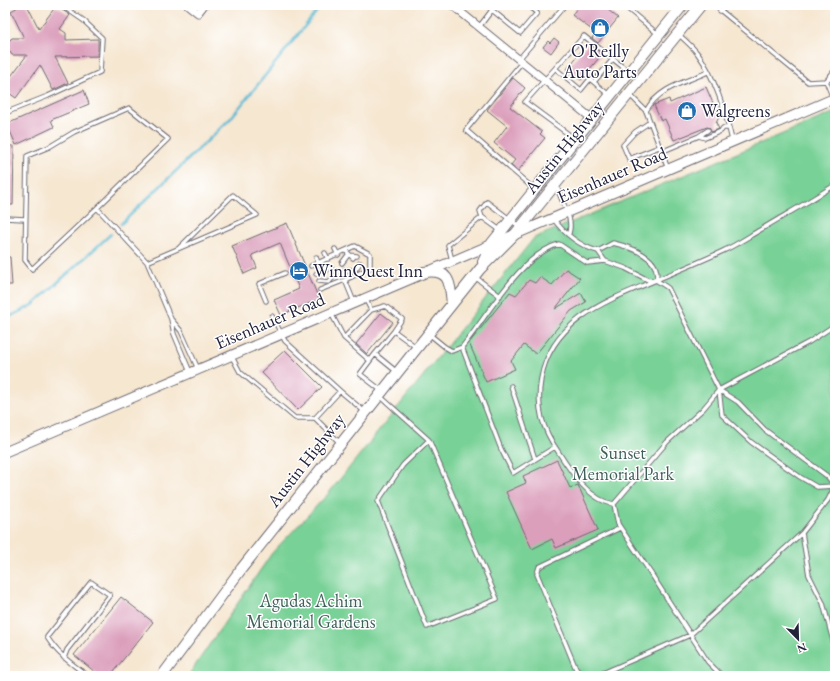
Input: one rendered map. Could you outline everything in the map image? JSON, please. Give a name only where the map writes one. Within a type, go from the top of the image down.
[{"type":"main road","name":"Austin Highway","points":[[477,273],[492,243],[683,5]]},
{"type":"main road","name":"Austin Highway","points":[[162,676],[242,568],[416,348],[477,273],[518,230],[701,5]]},
{"type":"main road","name":"Eisenhauer Road","points":[[5,452],[231,354],[365,298],[492,243],[518,230],[553,217],[834,98]]},
{"type":"main road","points":[[424,272],[432,271],[445,275],[449,282],[452,304]]},
{"type":"street","points":[[188,5],[198,13],[204,5]]},
{"type":"street","points":[[452,5],[591,118]]},
{"type":"lane","points":[[5,113],[48,96],[100,72],[102,38],[83,20],[61,5]]},
{"type":"lane","points":[[486,5],[520,33],[537,13],[527,5]]},
{"type":"lane","points":[[534,190],[466,130],[565,5]]},
{"type":"lane","points":[[623,5],[659,35]]},
{"type":"lane","points":[[714,5],[808,82],[826,81],[835,76]]},
{"type":"lane","points":[[720,11],[725,5]]},
{"type":"lane","points":[[479,27],[492,10]]},
{"type":"lane","points":[[678,34],[698,54],[708,72],[726,115],[732,141]]},
{"type":"lane","points":[[575,139],[526,102],[584,36],[628,72]]},
{"type":"lane","points":[[594,82],[613,59]]},
{"type":"lane","points":[[556,69],[581,90],[590,79],[610,95]]},
{"type":"lane","points":[[826,81],[835,70]]},
{"type":"lane","points":[[646,111],[651,102],[661,92],[708,72]]},
{"type":"lane","points":[[826,81],[834,98]]},
{"type":"lane","points":[[629,94],[646,111],[668,168]]},
{"type":"lane","points":[[129,108],[168,139],[97,208],[32,270],[25,260],[27,156],[49,147],[74,132],[129,108]]},
{"type":"lane","points":[[650,122],[635,132],[623,145],[629,160],[659,147]]},
{"type":"lane","points":[[718,126],[729,128]]},
{"type":"lane","points":[[699,136],[705,138],[722,131],[723,128]]},
{"type":"lane","points":[[661,152],[699,136],[708,130]]},
{"type":"lane","points":[[556,183],[560,198],[567,211],[570,224],[569,233]]},
{"type":"lane","points":[[614,504],[604,503],[571,471],[544,427],[538,395],[550,349],[573,323],[592,309],[725,250],[835,186]]},
{"type":"lane","points":[[147,262],[257,216],[233,195],[179,248]]},
{"type":"lane","points":[[502,231],[482,217],[480,211],[487,202],[510,220],[518,230]]},
{"type":"lane","points":[[97,208],[147,262],[171,319],[174,334],[194,371]]},
{"type":"lane","points":[[452,260],[448,245],[482,217]]},
{"type":"lane","points":[[553,217],[563,231],[569,233],[584,248],[598,251],[613,243],[629,247],[646,257],[655,266],[657,274],[656,280]]},
{"type":"lane","points":[[5,218],[25,219]]},
{"type":"lane","points":[[428,334],[445,347],[452,350],[462,347],[500,296],[526,266],[541,252],[558,244],[587,263],[605,261],[648,280],[656,280],[671,292],[682,320],[719,390],[722,415],[751,442],[800,478],[817,487],[835,486]]},
{"type":"lane","points":[[311,266],[355,246],[370,254],[370,268],[345,270]]},
{"type":"lane","points":[[335,249],[338,255]]},
{"type":"lane","points":[[346,251],[348,255],[353,258]]},
{"type":"lane","points":[[598,251],[605,261]]},
{"type":"lane","points":[[325,253],[328,259]]},
{"type":"lane","points":[[348,255],[357,256]]},
{"type":"lane","points":[[347,260],[348,255]]},
{"type":"lane","points":[[342,263],[348,255]]},
{"type":"lane","points":[[316,257],[319,263],[327,270]]},
{"type":"lane","points":[[319,281],[344,280],[356,270],[360,264]]},
{"type":"lane","points":[[322,266],[331,268]]},
{"type":"lane","points":[[321,272],[322,266]]},
{"type":"lane","points":[[316,274],[322,266]]},
{"type":"lane","points":[[350,268],[356,270]]},
{"type":"lane","points":[[266,301],[259,284],[285,273]]},
{"type":"lane","points":[[477,273],[500,296]]},
{"type":"lane","points":[[320,290],[334,275]]},
{"type":"lane","points":[[325,279],[330,281]]},
{"type":"lane","points":[[344,280],[354,302]]},
{"type":"lane","points":[[365,298],[370,310]]},
{"type":"lane","points":[[344,338],[370,310],[385,306],[402,319],[360,374],[429,440],[497,599],[427,627],[378,501],[403,465],[429,440]]},
{"type":"lane","points":[[330,312],[344,338],[370,360]]},
{"type":"lane","points":[[272,316],[285,341],[340,391],[366,412]]},
{"type":"lane","points":[[171,319],[181,331],[194,371]]},
{"type":"lane","points":[[614,504],[667,442],[703,409],[719,390],[809,342],[835,326]]},
{"type":"lane","points":[[394,331],[416,348]]},
{"type":"lane","points":[[462,347],[501,448],[512,472],[555,447]]},
{"type":"lane","points":[[231,354],[240,372],[295,418],[315,418],[341,444]]},
{"type":"lane","points":[[375,354],[397,372]]},
{"type":"lane","points":[[510,386],[535,459]]},
{"type":"lane","points":[[719,390],[738,402],[765,430],[827,476],[835,486]]},
{"type":"lane","points":[[315,418],[340,391]]},
{"type":"lane","points":[[596,676],[690,636],[802,533],[828,500],[835,486]]},
{"type":"lane","points":[[614,504],[620,528],[650,572],[690,636],[708,662],[722,676]]},
{"type":"lane","points":[[581,675],[576,669],[537,574],[539,567],[620,528]]},
{"type":"lane","points":[[802,533],[809,575],[823,603],[833,634],[835,648]]},
{"type":"lane","points":[[64,658],[67,650],[110,595],[91,582],[47,638],[56,652],[64,658],[88,676]]},
{"type":"green space","name":"Sunset Memorial Park","points":[[835,112],[835,676],[188,676],[272,553],[328,494],[534,238]]},
{"type":"building","points":[[22,5],[27,5],[39,29],[56,6],[70,15],[60,29],[66,33],[66,40],[98,39],[98,56],[55,57],[68,83],[53,90],[40,65],[16,98],[5,90],[5,84],[27,55],[12,55],[10,52],[5,52],[5,40],[10,40],[12,38],[24,38],[11,11]]},
{"type":"building","name":"O'Reilly Auto Parts","points":[[579,5],[602,5],[618,18],[598,43],[592,38],[596,33],[572,15]]},
{"type":"building","points":[[554,38],[559,42],[551,53],[543,47],[548,41],[550,43]]},
{"type":"building","points":[[588,43],[602,54],[581,80],[567,69]]},
{"type":"building","points":[[513,78],[525,88],[510,107],[542,132],[540,134],[545,138],[518,171],[511,165],[515,160],[494,143],[507,126],[487,110]]},
{"type":"building","name":"Walgreens","points":[[706,87],[719,117],[716,123],[719,129],[711,132],[710,128],[707,127],[674,140],[665,119],[661,121],[654,105],[669,99],[670,103]]},
{"type":"building","points":[[84,90],[89,104],[51,120],[54,127],[16,145],[7,124]]},
{"type":"building","points":[[5,146],[14,146],[13,205],[5,205]]},
{"type":"building","name":"WinnQuest Inn","points":[[287,223],[319,299],[281,315],[274,300],[299,289],[280,243],[252,255],[257,268],[244,274],[232,246]]},
{"type":"building","points":[[5,257],[10,257],[12,285],[5,285]]},
{"type":"building","points":[[566,269],[580,278],[555,309],[581,293],[586,302],[571,311],[536,354],[524,345],[511,361],[515,369],[486,382],[469,343],[510,292],[516,295],[529,280],[535,283],[540,277],[552,285]]},
{"type":"building","points":[[381,313],[393,322],[367,354],[356,344]]},
{"type":"building","points":[[285,350],[322,387],[298,410],[261,372]]},
{"type":"building","points":[[557,460],[570,488],[578,485],[598,530],[556,548],[552,539],[532,549],[506,492],[526,483],[523,476]]},
{"type":"building","points":[[121,597],[153,622],[110,676],[100,676],[74,655]]},
{"type":"waterway","points":[[121,224],[230,119],[322,5]]},
{"type":"waterway","points":[[5,319],[33,305],[111,234]]},
{"type":"place","name":"O'Reilly Auto Parts","points":[[600,28]]},
{"type":"place","name":"Walgreens","points":[[687,111]]},
{"type":"place","name":"WinnQuest Inn","points":[[299,271]]},
{"type":"park label","name":"Agudas Achim Memorial Gardens","points":[[311,611]]}]
